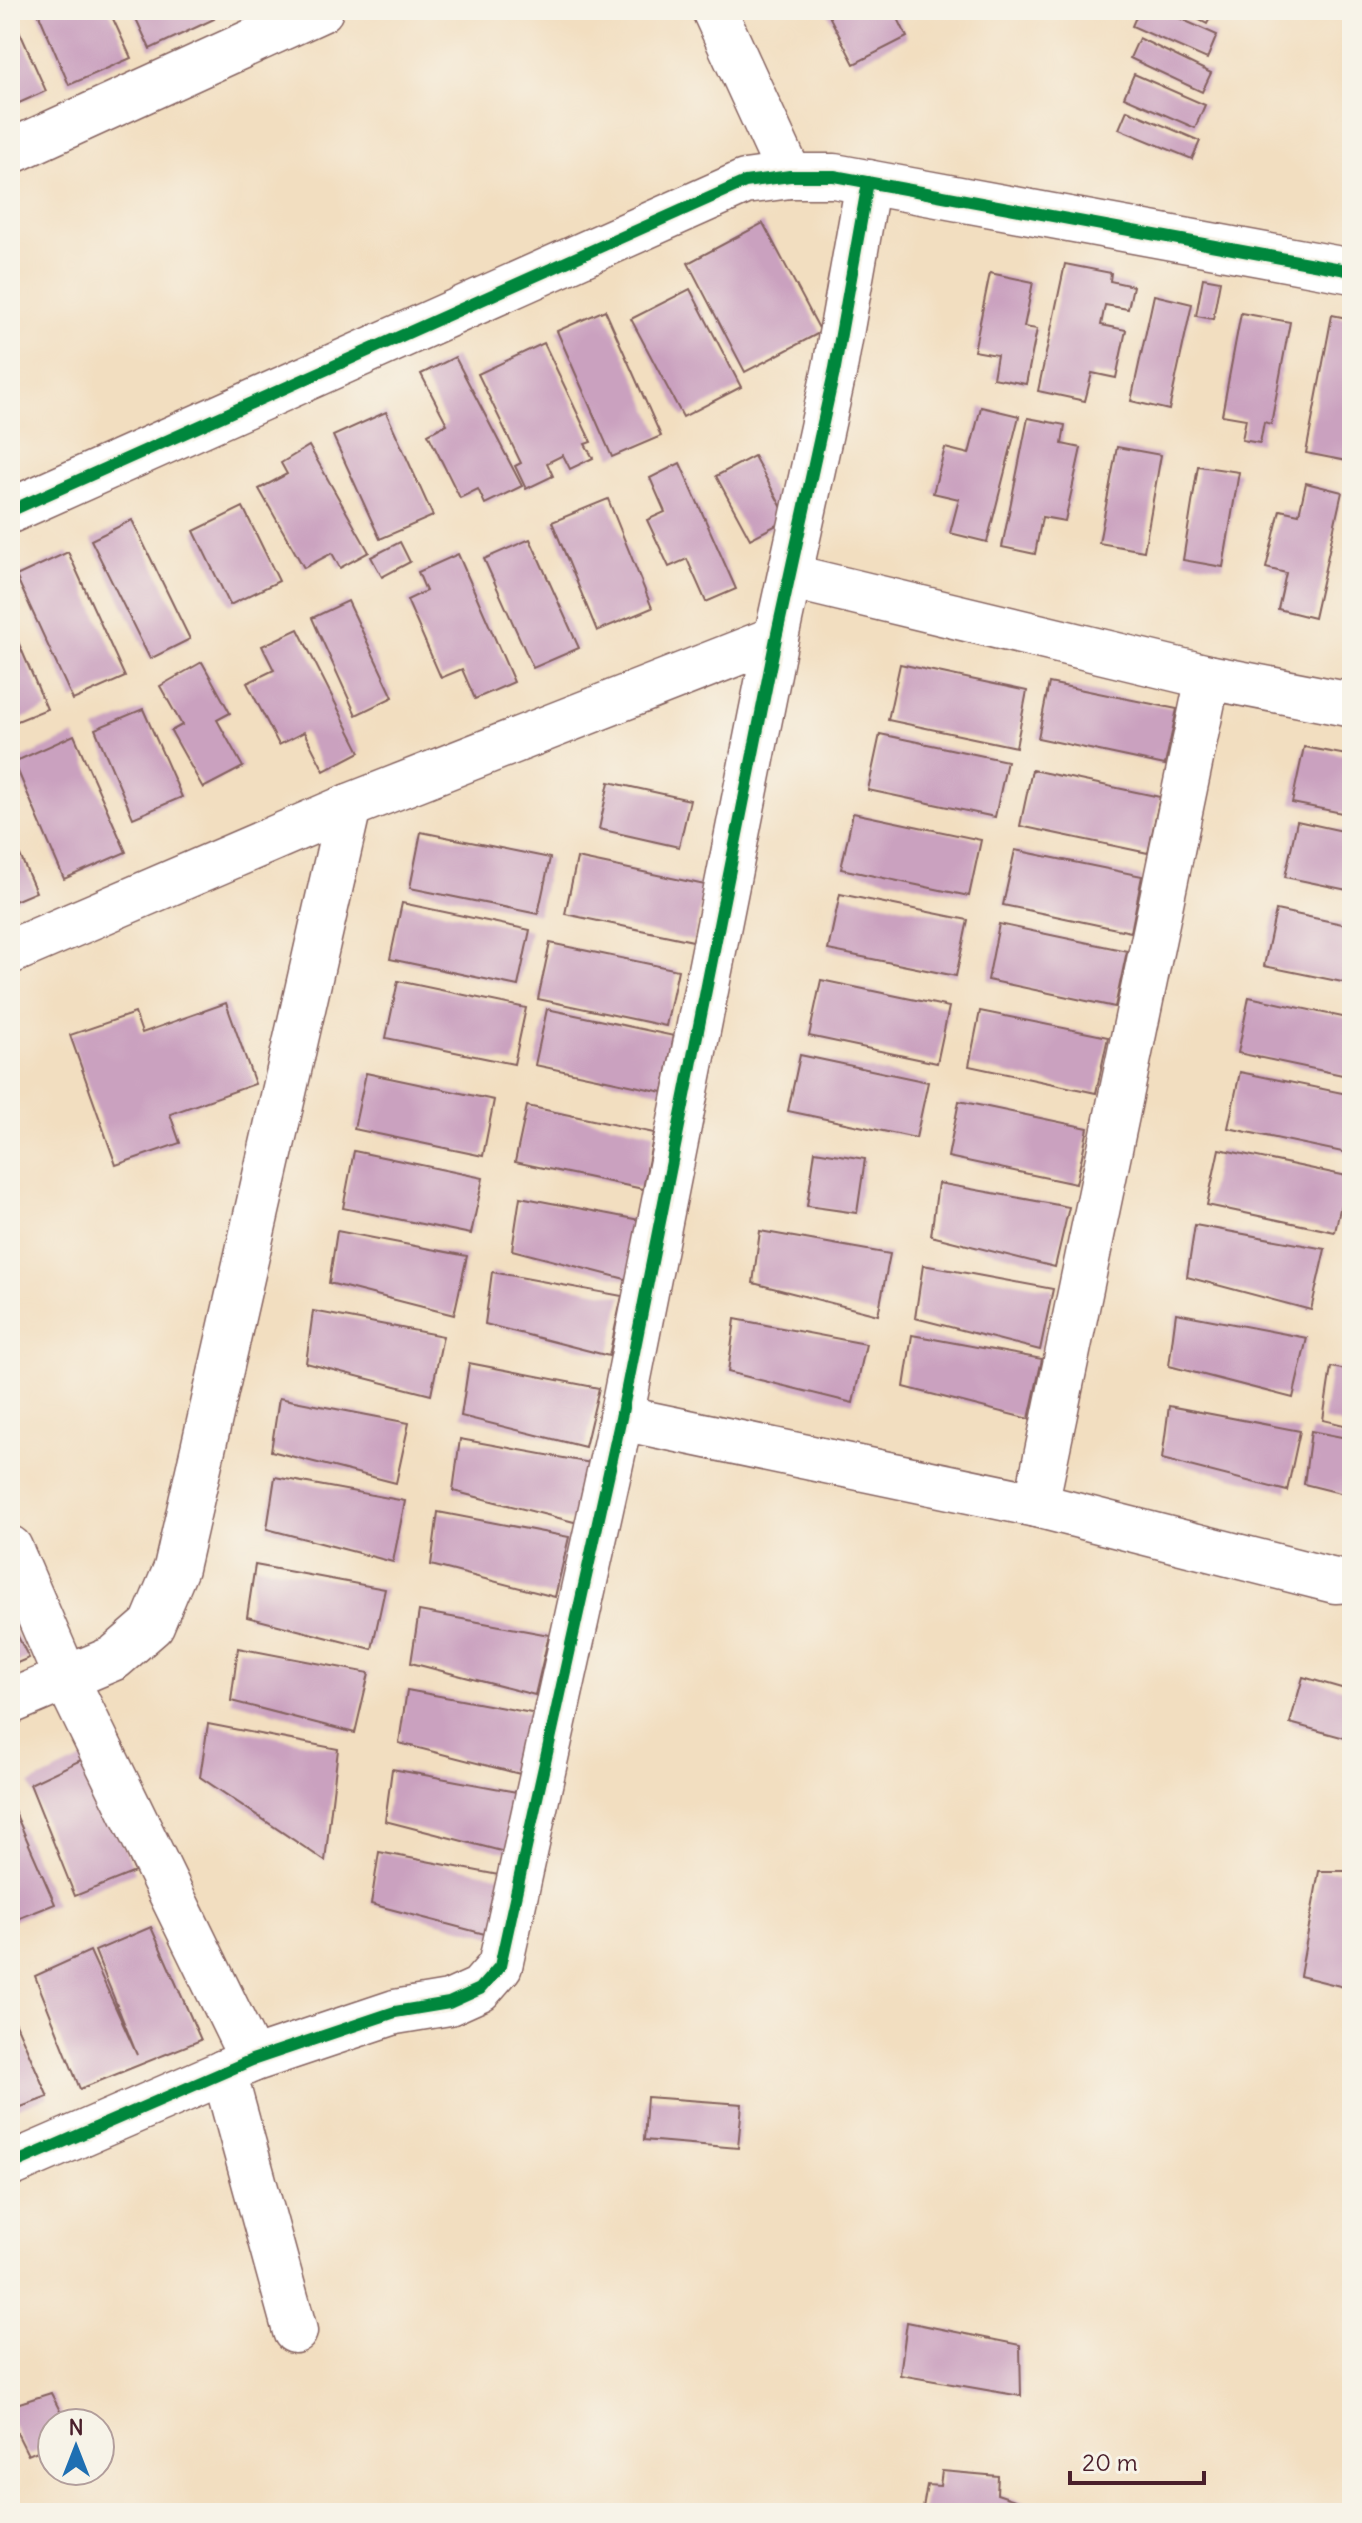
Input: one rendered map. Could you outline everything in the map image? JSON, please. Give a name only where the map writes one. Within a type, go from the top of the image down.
[{"type":"street","points":[[10,152],[321,10]]},
{"type":"street","points":[[714,10],[790,176]]},
{"type":"street","points":[[10,511],[745,182],[790,176],[834,176],[1352,271]]},
{"type":"street","points":[[10,2165],[238,2066],[395,2012],[449,2003],[480,1989],[500,1966],[621,1418],[776,638],[792,577],[868,182]]},
{"type":"street","points":[[792,577],[1208,677],[1352,705]]},
{"type":"street","points":[[10,952],[349,806],[776,638]]},
{"type":"street","points":[[1036,1505],[1208,677]]},
{"type":"street","points":[[10,1702],[65,1676],[114,1658],[152,1625],[176,1568],[349,806]]},
{"type":"street","points":[[621,1418],[1036,1505],[1335,1581],[1352,1580]]},
{"type":"street","points":[[10,1548],[238,2066],[295,2331]]},
{"type":"building","points":[[10,10],[46,91],[10,107]]},
{"type":"building","points":[[37,10],[109,10],[131,58],[69,85]]},
{"type":"building","points":[[132,10],[209,10],[214,19],[150,49]]},
{"type":"building","points":[[826,10],[894,10],[907,37],[854,64]]},
{"type":"building","points":[[1139,10],[1161,10],[1217,35],[1207,59],[1132,26]]},
{"type":"building","points":[[1180,10],[1214,10],[1207,24]]},
{"type":"building","points":[[1139,38],[1211,73],[1202,92],[1130,58]]},
{"type":"building","points":[[1134,74],[1205,105],[1195,128],[1124,97]]},
{"type":"building","points":[[1127,110],[1200,141],[1192,159],[1119,129]]},
{"type":"building","points":[[763,223],[821,332],[745,372],[688,263]]},
{"type":"building","points":[[1065,264],[1111,273],[1110,281],[1133,286],[1128,309],[1105,305],[1101,325],[1126,330],[1116,378],[1092,373],[1085,401],[1038,391]]},
{"type":"building","points":[[990,273],[1033,282],[1024,327],[1037,329],[1026,384],[993,378],[997,355],[974,351]]},
{"type":"building","points":[[1203,278],[1220,281],[1213,319],[1196,316]]},
{"type":"building","points":[[690,289],[741,387],[683,417],[631,319]]},
{"type":"building","points":[[1154,295],[1192,304],[1169,410],[1131,401]]},
{"type":"building","points":[[605,310],[661,436],[612,457],[557,331]]},
{"type":"building","points":[[1241,313],[1290,322],[1271,424],[1264,422],[1260,443],[1242,440],[1246,419],[1222,415]]},
{"type":"building","points":[[1332,315],[1352,319],[1352,462],[1306,453]]},
{"type":"building","points":[[544,343],[591,442],[585,444],[593,458],[570,469],[563,455],[547,463],[553,476],[526,489],[515,466],[521,463],[478,374]]},
{"type":"building","points":[[455,357],[522,486],[485,504],[478,489],[460,498],[428,434],[447,424],[421,374]]},
{"type":"building","points":[[981,407],[1019,416],[987,542],[950,533],[959,499],[933,493],[945,448],[969,454]]},
{"type":"building","points":[[386,412],[433,516],[380,539],[333,436]]},
{"type":"building","points":[[1028,418],[1065,425],[1062,444],[1081,448],[1065,521],[1042,517],[1035,554],[1002,547]]},
{"type":"building","points":[[309,446],[369,552],[340,568],[332,553],[304,568],[259,489],[287,474],[281,463]]},
{"type":"building","points":[[1117,447],[1161,455],[1144,551],[1099,543]]},
{"type":"building","points":[[754,456],[788,519],[750,539],[716,476]]},
{"type":"building","points":[[680,463],[736,589],[706,602],[687,559],[669,567],[647,520],[665,512],[650,478]]},
{"type":"building","points":[[1198,466],[1239,472],[1223,567],[1183,560]]},
{"type":"building","points":[[1306,483],[1342,492],[1314,618],[1278,609],[1286,573],[1266,568],[1280,510],[1299,514]]},
{"type":"building","points":[[608,499],[652,608],[597,631],[552,522]]},
{"type":"building","points":[[243,507],[279,581],[230,605],[194,531]]},
{"type":"building","points":[[132,520],[190,639],[150,659],[91,540]]},
{"type":"building","points":[[530,539],[579,648],[533,668],[484,559]]},
{"type":"building","points":[[400,542],[410,562],[382,577],[371,557]]},
{"type":"building","points":[[68,552],[125,677],[73,700],[16,576]]},
{"type":"building","points":[[458,554],[514,682],[475,699],[462,669],[441,678],[407,600],[426,591],[418,572]]},
{"type":"building","points":[[348,601],[393,697],[356,715],[312,618]]},
{"type":"building","points":[[10,623],[47,709],[10,724]]},
{"type":"building","points":[[298,629],[360,752],[324,771],[304,732],[279,745],[247,683],[274,670],[262,646]]},
{"type":"building","points":[[202,662],[230,713],[217,720],[243,767],[203,788],[171,731],[182,725],[160,686]]},
{"type":"building","points":[[900,664],[1027,691],[1016,747],[888,720]]},
{"type":"building","points":[[1049,683],[1177,709],[1165,765],[1038,738]]},
{"type":"building","points":[[143,709],[182,797],[133,818],[95,729]]},
{"type":"building","points":[[880,734],[1007,761],[995,817],[868,790]]},
{"type":"building","points":[[74,735],[126,852],[64,879],[14,762]]},
{"type":"building","points":[[1304,747],[1352,756],[1352,815],[1292,803]]},
{"type":"building","points":[[1032,770],[1160,797],[1148,853],[1020,826]]},
{"type":"building","points":[[609,782],[690,800],[679,847],[599,829]]},
{"type":"building","points":[[853,813],[981,840],[969,896],[841,869]]},
{"type":"building","points":[[1297,821],[1352,833],[1352,891],[1285,877]]},
{"type":"building","points":[[10,832],[36,892],[10,903]]},
{"type":"building","points":[[421,832],[550,858],[538,914],[410,888]]},
{"type":"building","points":[[1015,850],[1142,876],[1131,932],[1003,905]]},
{"type":"building","points":[[577,858],[705,885],[693,941],[565,914]]},
{"type":"building","points":[[840,894],[968,920],[956,976],[828,950]]},
{"type":"building","points":[[402,903],[530,930],[518,986],[390,959]]},
{"type":"building","points":[[1276,910],[1352,926],[1352,984],[1264,966]]},
{"type":"building","points":[[999,924],[1127,951],[1115,1007],[988,980]]},
{"type":"building","points":[[550,943],[678,970],[666,1026],[538,999]]},
{"type":"building","points":[[821,980],[949,1007],[937,1063],[809,1036]]},
{"type":"building","points":[[398,981],[526,1008],[514,1064],[386,1038]]},
{"type":"building","points":[[1249,997],[1352,1019],[1352,1077],[1238,1053]]},
{"type":"building","points":[[226,1003],[255,1084],[170,1114],[180,1143],[116,1165],[70,1035],[135,1013],[142,1033]]},
{"type":"building","points":[[547,1009],[674,1036],[663,1092],[535,1065]]},
{"type":"building","points":[[980,1011],[1108,1037],[1096,1093],[969,1066]]},
{"type":"building","points":[[800,1055],[928,1082],[916,1138],[788,1111]]},
{"type":"building","points":[[1240,1072],[1352,1095],[1352,1154],[1228,1128]]},
{"type":"building","points":[[366,1073],[494,1100],[483,1156],[354,1129]]},
{"type":"building","points":[[959,1101],[1088,1128],[1076,1184],[948,1157]]},
{"type":"building","points":[[527,1106],[654,1133],[643,1189],[515,1162]]},
{"type":"building","points":[[1219,1149],[1347,1176],[1335,1232],[1207,1205]]},
{"type":"building","points":[[354,1151],[483,1178],[471,1234],[343,1208]]},
{"type":"building","points":[[815,1151],[865,1159],[857,1213],[807,1206]]},
{"type":"building","points":[[938,1183],[1069,1207],[1055,1267],[931,1236]]},
{"type":"building","points":[[520,1197],[650,1222],[637,1282],[512,1250]]},
{"type":"building","points":[[1195,1225],[1325,1249],[1311,1310],[1187,1277]]},
{"type":"building","points":[[337,1231],[467,1256],[454,1315],[329,1283]]},
{"type":"building","points":[[760,1231],[890,1254],[878,1315],[753,1283]]},
{"type":"building","points":[[923,1265],[1053,1289],[1040,1350],[915,1318]]},
{"type":"building","points":[[492,1272],[622,1296],[609,1356],[485,1324]]},
{"type":"building","points":[[313,1311],[443,1336],[431,1395],[306,1363]]},
{"type":"building","points":[[1176,1313],[1307,1338],[1293,1398],[1169,1366]]},
{"type":"building","points":[[735,1319],[866,1344],[853,1403],[728,1372]]},
{"type":"building","points":[[912,1335],[1042,1359],[1029,1419],[904,1387]]},
{"type":"building","points":[[469,1363],[599,1388],[585,1447],[461,1416]]},
{"type":"building","points":[[1331,1367],[1352,1371],[1352,1427],[1323,1420]]},
{"type":"building","points":[[279,1398],[409,1423],[396,1483],[271,1451]]},
{"type":"building","points":[[1169,1406],[1300,1431],[1287,1491],[1162,1459]]},
{"type":"building","points":[[1311,1431],[1352,1439],[1352,1496],[1304,1484]]},
{"type":"building","points":[[460,1439],[591,1463],[578,1523],[453,1491]]},
{"type":"building","points":[[275,1477],[405,1501],[393,1562],[267,1529]]},
{"type":"building","points":[[438,1512],[569,1537],[555,1597],[431,1565]]},
{"type":"building","points":[[255,1565],[385,1589],[372,1649],[247,1617]]},
{"type":"building","points":[[419,1611],[549,1635],[535,1695],[411,1663]]},
{"type":"building","points":[[10,1621],[29,1658],[10,1666]]},
{"type":"building","points":[[238,1648],[369,1673],[355,1733],[231,1701]]},
{"type":"building","points":[[1303,1677],[1352,1691],[1352,1740],[1290,1723]]},
{"type":"building","points":[[407,1690],[537,1714],[524,1775],[399,1743]]},
{"type":"building","points":[[208,1724],[338,1749],[325,1861],[200,1777]]},
{"type":"building","points":[[85,1758],[135,1872],[75,1896],[30,1784]]},
{"type":"building","points":[[392,1769],[522,1793],[509,1853],[385,1821]]},
{"type":"building","points":[[10,1801],[55,1904],[10,1922]]},
{"type":"building","points":[[379,1852],[509,1877],[496,1937],[371,1904]]},
{"type":"building","points":[[1319,1871],[1352,1871],[1352,1989],[1300,1976]]},
{"type":"building","points":[[151,1927],[201,2040],[80,2089],[35,1976],[90,1951],[137,2055],[95,1951]]},
{"type":"building","points":[[10,2010],[48,2097],[10,2111]]},
{"type":"building","points":[[647,2097],[742,2104],[738,2148],[644,2140]]},
{"type":"building","points":[[907,2322],[1020,2345],[1021,2396],[900,2375]]},
{"type":"building","points":[[51,2393],[58,2407],[36,2407],[36,2452],[28,2455],[10,2419],[10,2406]]},
{"type":"building","points":[[942,2471],[998,2476],[997,2494],[1036,2507],[1036,2513],[922,2513],[927,2485],[940,2486]]},
{"type":"cycle path","points":[[10,511],[745,182],[790,176],[834,176],[1352,271]]},
{"type":"cycle path","points":[[10,2165],[252,2060],[395,2012],[449,2003],[480,1989],[500,1966],[621,1418],[776,638],[835,368],[868,182]]}]
